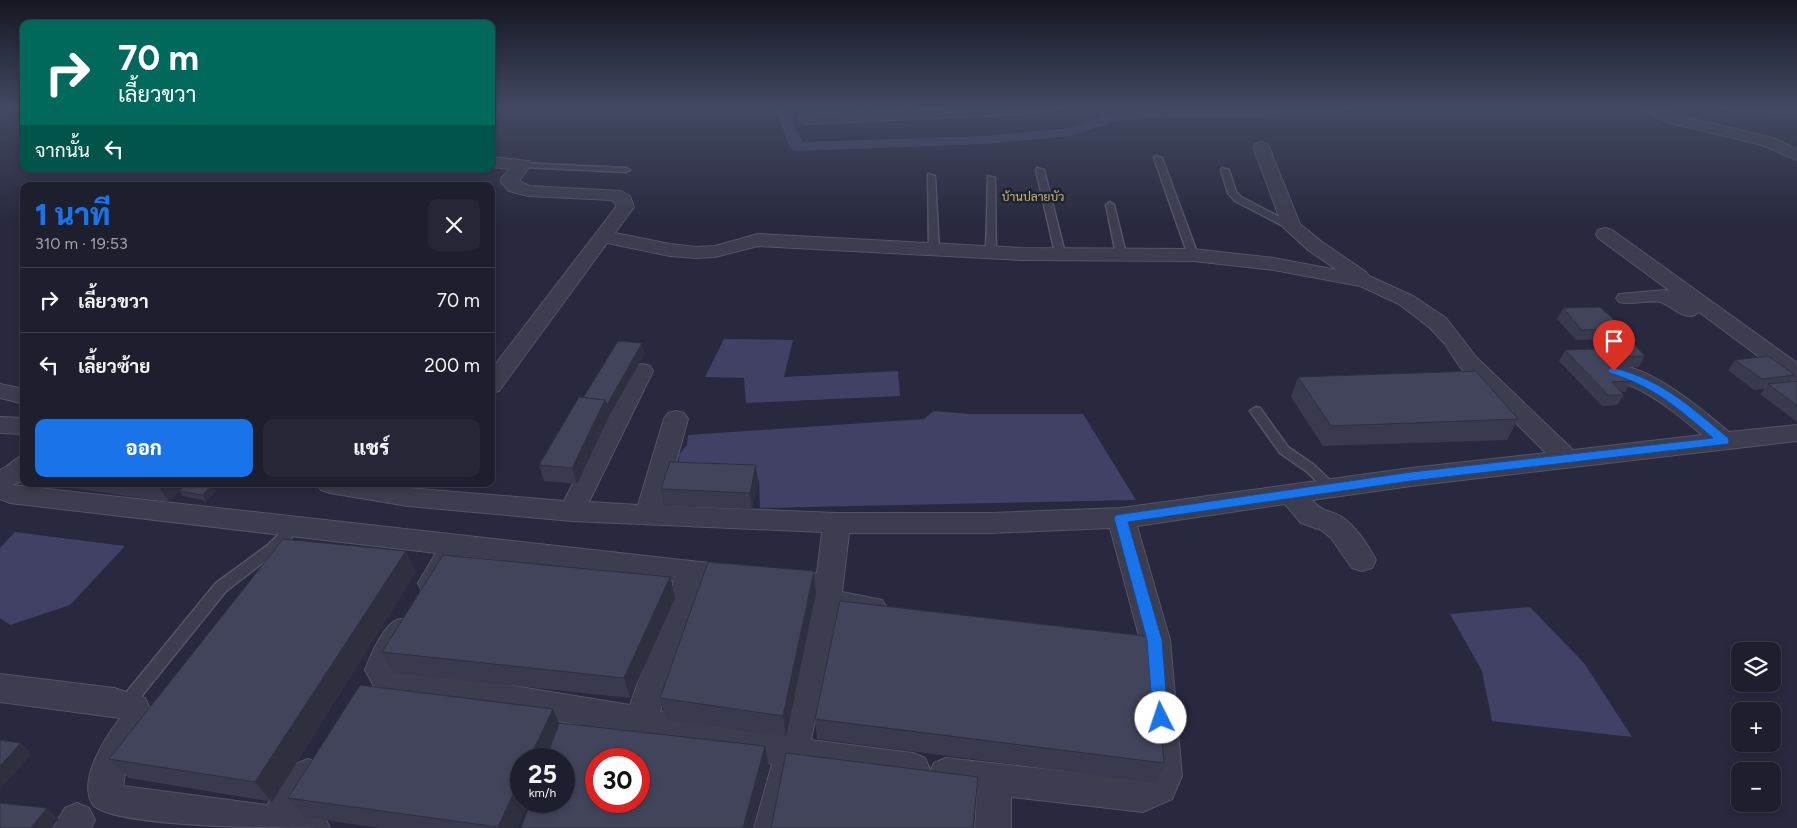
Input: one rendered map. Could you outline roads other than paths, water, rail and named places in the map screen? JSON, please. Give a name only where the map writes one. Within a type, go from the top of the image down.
[{"type":"street","points":[[1261,147],[1292,227],[1315,246],[1366,281],[1406,300],[1438,323],[1453,340],[1468,362],[1566,458]]},
{"type":"street","points":[[1778,147],[1797,155]]},
{"type":"street","points":[[495,162],[523,165]]},
{"type":"street","points":[[495,381],[625,207],[624,200],[615,194],[528,191],[515,187],[510,182],[511,177],[523,165]]},
{"type":"street","points":[[1605,234],[1797,374]]},
{"type":"street","points":[[604,237],[692,252],[720,251],[758,240],[991,252],[1193,255],[1274,264],[1366,281]]},
{"type":"street","points":[[1626,298],[1665,296],[1670,298],[1712,326],[1797,391]]},
{"type":"street","points":[[572,511],[642,371]]},
{"type":"street","points":[[1614,371],[1637,378],[1658,388],[1724,441]]},
{"type":"street","points":[[0,391],[20,396]]},
{"type":"street","points":[[648,515],[676,419]]},
{"type":"street","points":[[0,425],[20,426]]},
{"type":"street","points":[[371,487],[412,490],[572,511],[837,523],[990,523],[1121,518],[1331,488],[1566,458],[1797,433]]},
{"type":"street","points":[[51,487],[294,527],[691,572],[828,593],[895,611]]},
{"type":"street","points":[[1291,494],[1310,516],[1330,523],[1341,532],[1362,560]]},
{"type":"street","points":[[456,546],[371,682],[386,679],[640,721],[792,752],[994,781],[1143,796],[1156,791],[1162,786],[1166,776],[1140,638],[1121,518]]},
{"type":"street","points":[[772,828],[792,752],[828,593],[837,523]]},
{"type":"street","points":[[640,721],[691,572]]},
{"type":"street","points":[[0,688],[126,704],[134,708],[138,718],[109,762],[106,774],[106,794],[115,800],[312,828]]},
{"type":"street","points":[[275,823],[325,750]]},
{"type":"street","points":[[992,828],[994,781]]},
{"type":"lane","points":[[1158,158],[1193,255]]},
{"type":"lane","points":[[523,165],[626,170]]},
{"type":"lane","points":[[1040,170],[1060,253]]},
{"type":"lane","points":[[1225,170],[1232,193],[1238,199],[1292,227]]},
{"type":"lane","points":[[932,176],[934,250]]},
{"type":"lane","points":[[991,178],[991,252]]},
{"type":"lane","points":[[1110,205],[1121,254]]},
{"type":"lane","points":[[1256,411],[1289,455],[1310,468],[1331,488]]},
{"type":"lane","points":[[126,704],[216,592],[234,576],[273,548],[294,527]]},
{"type":"water","points":[[724,339],[793,340],[784,377],[898,371],[900,396],[746,403],[744,378],[705,377]]},
{"type":"water","points":[[934,411],[971,414],[1083,414],[1136,500],[760,508],[759,480],[678,476],[679,455],[687,445],[688,435],[924,419]]},
{"type":"water","points":[[15,532],[125,546],[70,605],[10,625],[0,618],[0,548]]},
{"type":"water","points":[[1530,607],[1584,663],[1632,737],[1492,721],[1482,671],[1450,614]]},
{"type":"waterway","points":[[797,147],[807,147]]},
{"type":"district","name":"บ้านปลายบัว","points":[[1033,197]]}]
